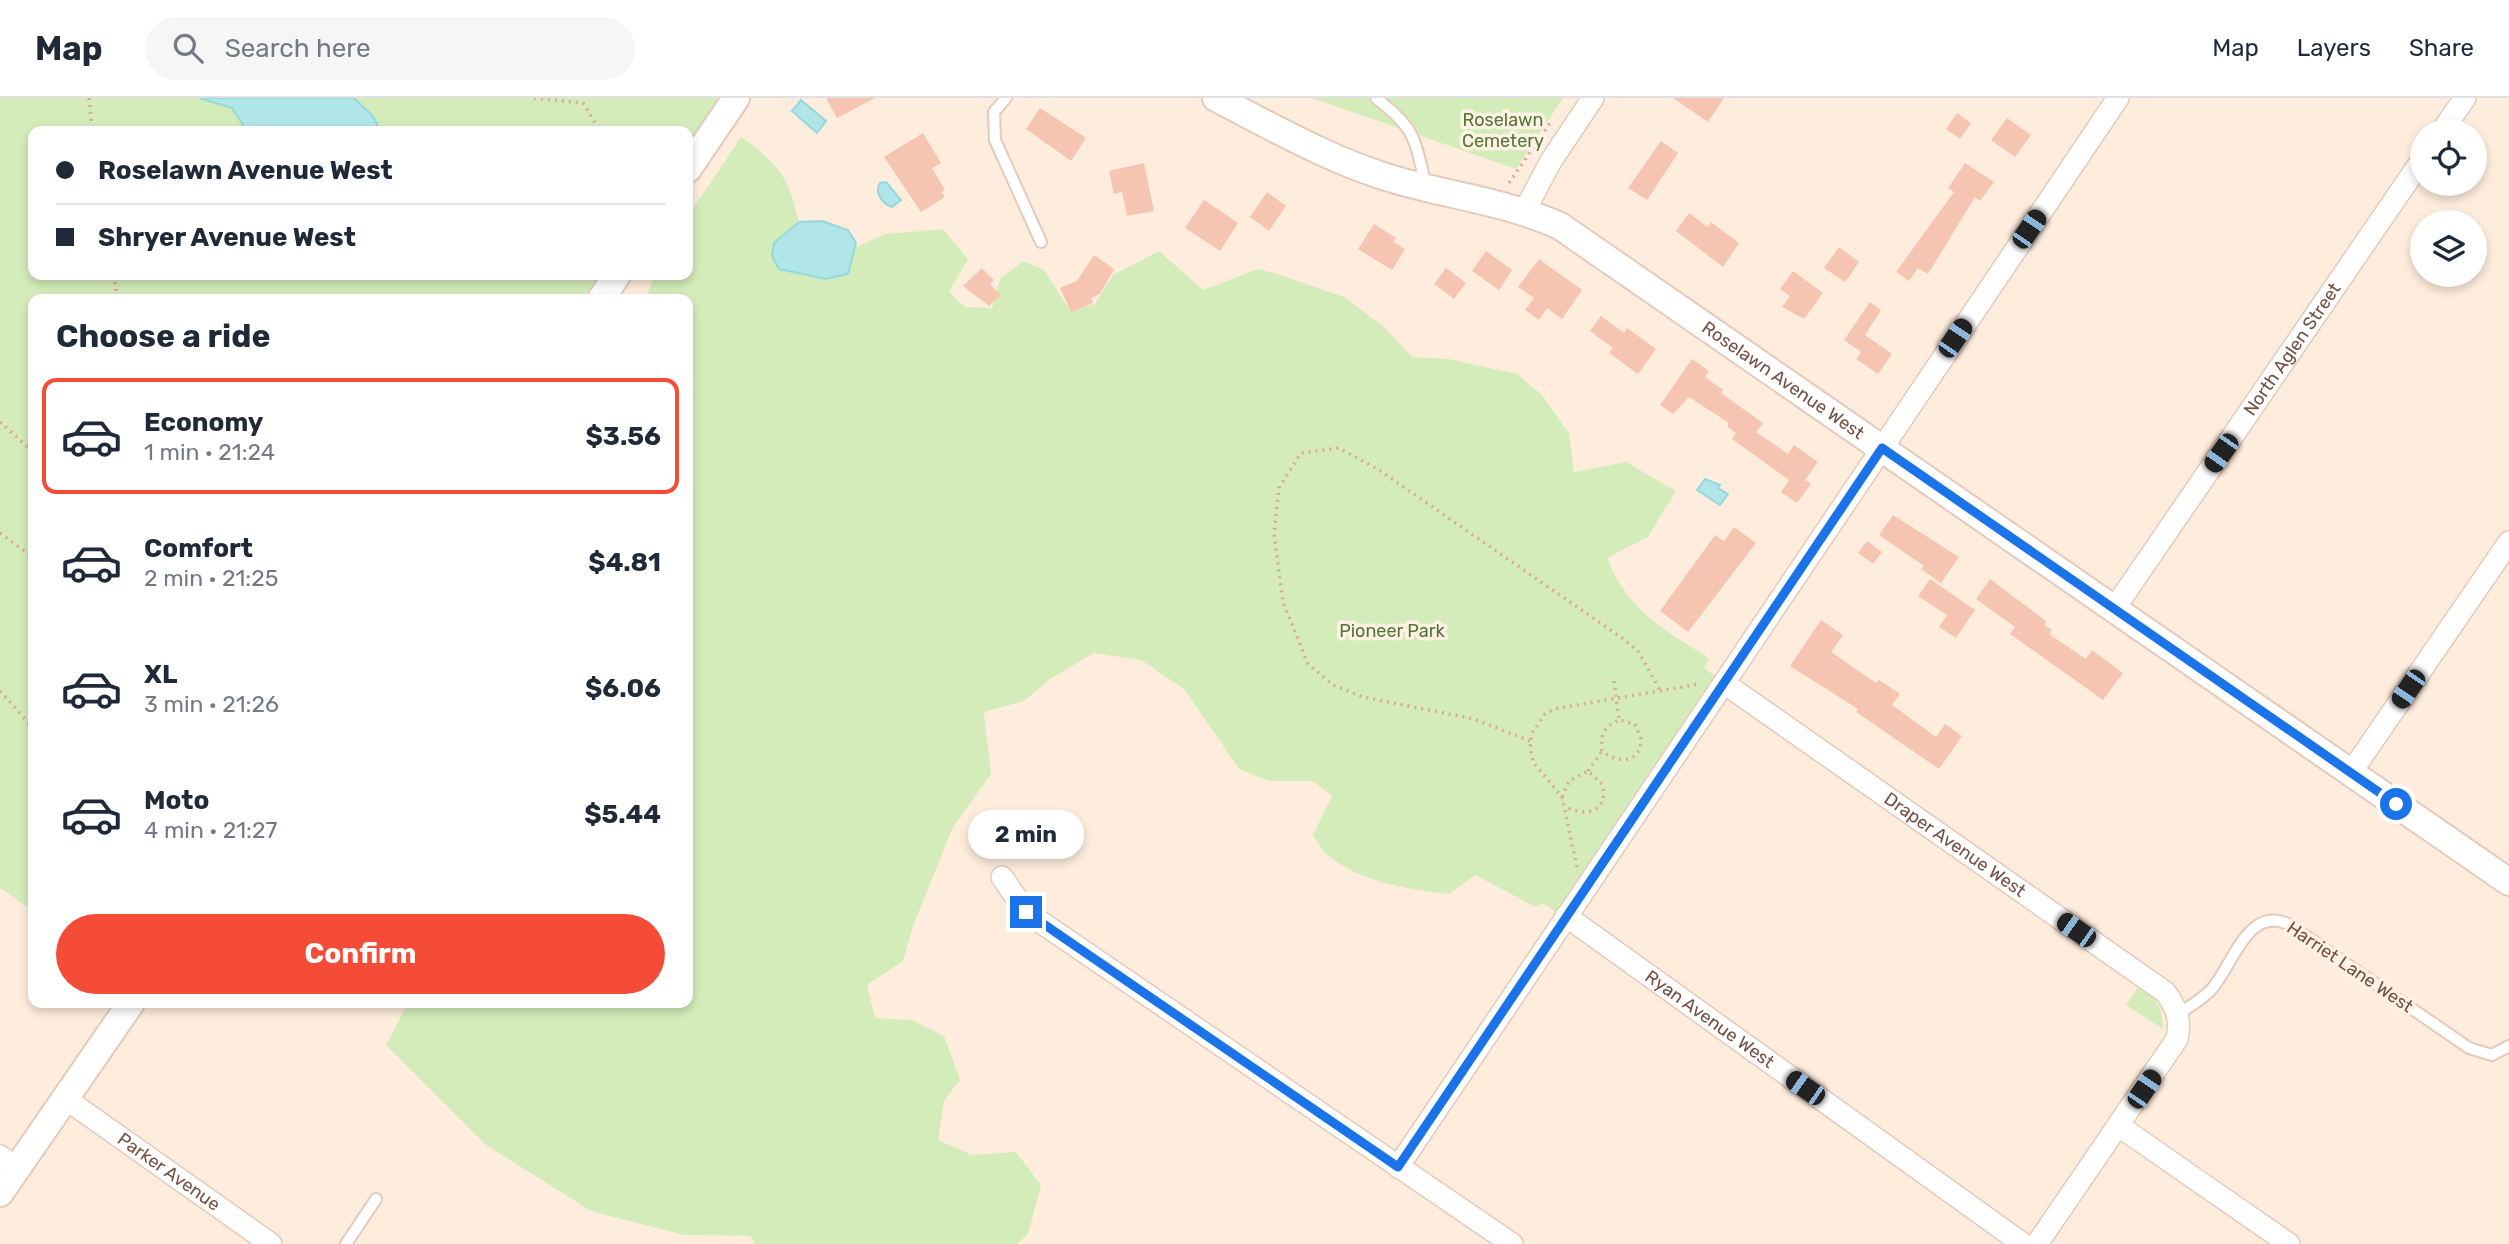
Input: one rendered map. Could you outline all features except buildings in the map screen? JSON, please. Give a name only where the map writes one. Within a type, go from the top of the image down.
[{"type":"street","points":[[693,162],[736,98]]},
{"type":"street","name":"Roselawn Avenue West","points":[[1216,98],[1346,162],[1426,187],[1525,210],[1560,226],[2509,882]]},
{"type":"street","points":[[1525,210],[1551,161],[1593,98]]},
{"type":"street","points":[[1398,1167],[2118,98]]},
{"type":"street","points":[[2450,119],[2465,98]]},
{"type":"street","name":"North Aglen Street","points":[[2114,608],[2410,177]]},
{"type":"street","points":[[2350,774],[2509,542]]},
{"type":"street","name":"Draper Avenue West","points":[[1721,687],[2165,992],[2178,1014]]},
{"type":"street","points":[[1002,877],[1026,912],[1512,1244]]},
{"type":"street","name":"Ryan Avenue West","points":[[1566,916],[2023,1244]]},
{"type":"street","points":[[0,1193],[8,1162],[66,1099],[128,1008]]},
{"type":"street","points":[[2037,1244],[2177,1039],[2178,1014]]},
{"type":"street","name":"Parker Avenue","points":[[66,1099],[271,1244]]},
{"type":"street","points":[[2119,1126],[2289,1244]]},
{"type":"lane","points":[[1006,98],[994,112],[995,140],[1041,242]]},
{"type":"lane","points":[[1376,98],[1396,114],[1415,136],[1426,187]]},
{"type":"lane","name":"Harriet Lane West","points":[[2178,1014],[2211,990],[2251,930],[2260,922],[2270,919],[2290,925],[2469,1048],[2493,1055],[2509,1046]]},
{"type":"lane","points":[[346,1244],[376,1199]]},
{"type":"path","points":[[89,98],[92,126]]},
{"type":"path","points":[[534,98],[583,103],[597,126]]},
{"type":"path","points":[[1509,183],[1552,119]]},
{"type":"path","points":[[0,422],[28,447]]},
{"type":"path","points":[[1530,741],[1474,719],[1363,697],[1333,685],[1308,664],[1283,602],[1274,534],[1279,488],[1301,453],[1339,448],[1379,470],[1622,638],[1638,651],[1660,690]]},
{"type":"path","points":[[0,533],[28,553]]},
{"type":"path","points":[[1614,681],[1619,720]]},
{"type":"path","points":[[1589,881],[1579,874],[1562,797],[1533,762],[1530,741],[1532,733],[1545,715],[1554,709],[1706,683],[1721,687]]},
{"type":"path","points":[[0,691],[28,722]]},
{"type":"path","points":[[1602,751],[1620,761],[1630,760],[1641,747],[1639,731],[1635,724],[1619,720]]},
{"type":"path","points":[[1562,797],[1569,781],[1588,771],[1602,751],[1600,739],[1604,732],[1619,720]]},
{"type":"path","points":[[1564,806],[1585,814],[1598,808],[1604,793],[1603,785],[1588,771]]},
{"type":"green space","points":[[0,98],[718,98],[693,136],[693,126],[28,126],[28,280],[596,280],[586,294],[28,294],[28,908],[0,888]]},
{"type":"green space","name":"Roselawn Cemetery","points":[[1312,98],[1563,98],[1516,169]]},
{"type":"green space","name":"Pioneer Park","points":[[741,137],[780,172],[795,207],[799,222],[774,243],[779,269],[826,279],[848,274],[854,248],[885,234],[943,229],[968,259],[949,292],[965,307],[992,308],[1000,279],[1023,261],[1044,270],[1070,310],[1095,304],[1113,275],[1159,251],[1203,290],[1258,269],[1274,273],[1344,297],[1383,326],[1412,357],[1449,359],[1517,374],[1542,395],[1569,433],[1574,472],[1626,462],[1676,491],[1648,537],[1607,558],[1625,592],[1636,605],[1662,628],[1709,658],[1704,668],[1715,676],[1557,913],[1543,903],[1536,907],[1475,875],[1449,894],[1371,879],[1342,866],[1327,855],[1313,835],[1332,796],[1313,781],[1269,781],[1239,769],[1184,689],[1141,660],[1094,653],[1050,679],[1024,701],[984,712],[991,774],[953,827],[913,926],[903,961],[867,985],[875,1018],[912,1020],[944,1036],[960,1080],[944,1101],[938,1140],[972,1155],[1016,1152],[1041,1185],[1028,1234],[1017,1244],[755,1244],[750,1236],[684,1235],[591,1211],[486,1145],[386,1045],[405,1008],[693,1008],[693,294],[648,294],[652,280],[693,280],[693,209]]},
{"type":"green space","points":[[2139,986],[2158,1004],[2163,1029],[2126,1005]]},
{"type":"water","points":[[199,98],[354,98],[373,116],[378,126],[244,126],[232,108]]},
{"type":"water","points":[[801,100],[826,121],[817,133],[792,111]]},
{"type":"water","points":[[886,182],[901,200],[892,207],[885,203],[879,194],[878,186]]},
{"type":"water","points":[[822,221],[848,230],[856,243],[848,274],[826,279],[779,269],[772,256],[774,243],[799,222]]},
{"type":"water","points":[[1705,479],[1720,485],[1718,488],[1728,494],[1720,505],[1697,490]]},
{"type":"route","points":[[1026,912],[1398,1167],[1882,448],[2396,804]]}]
